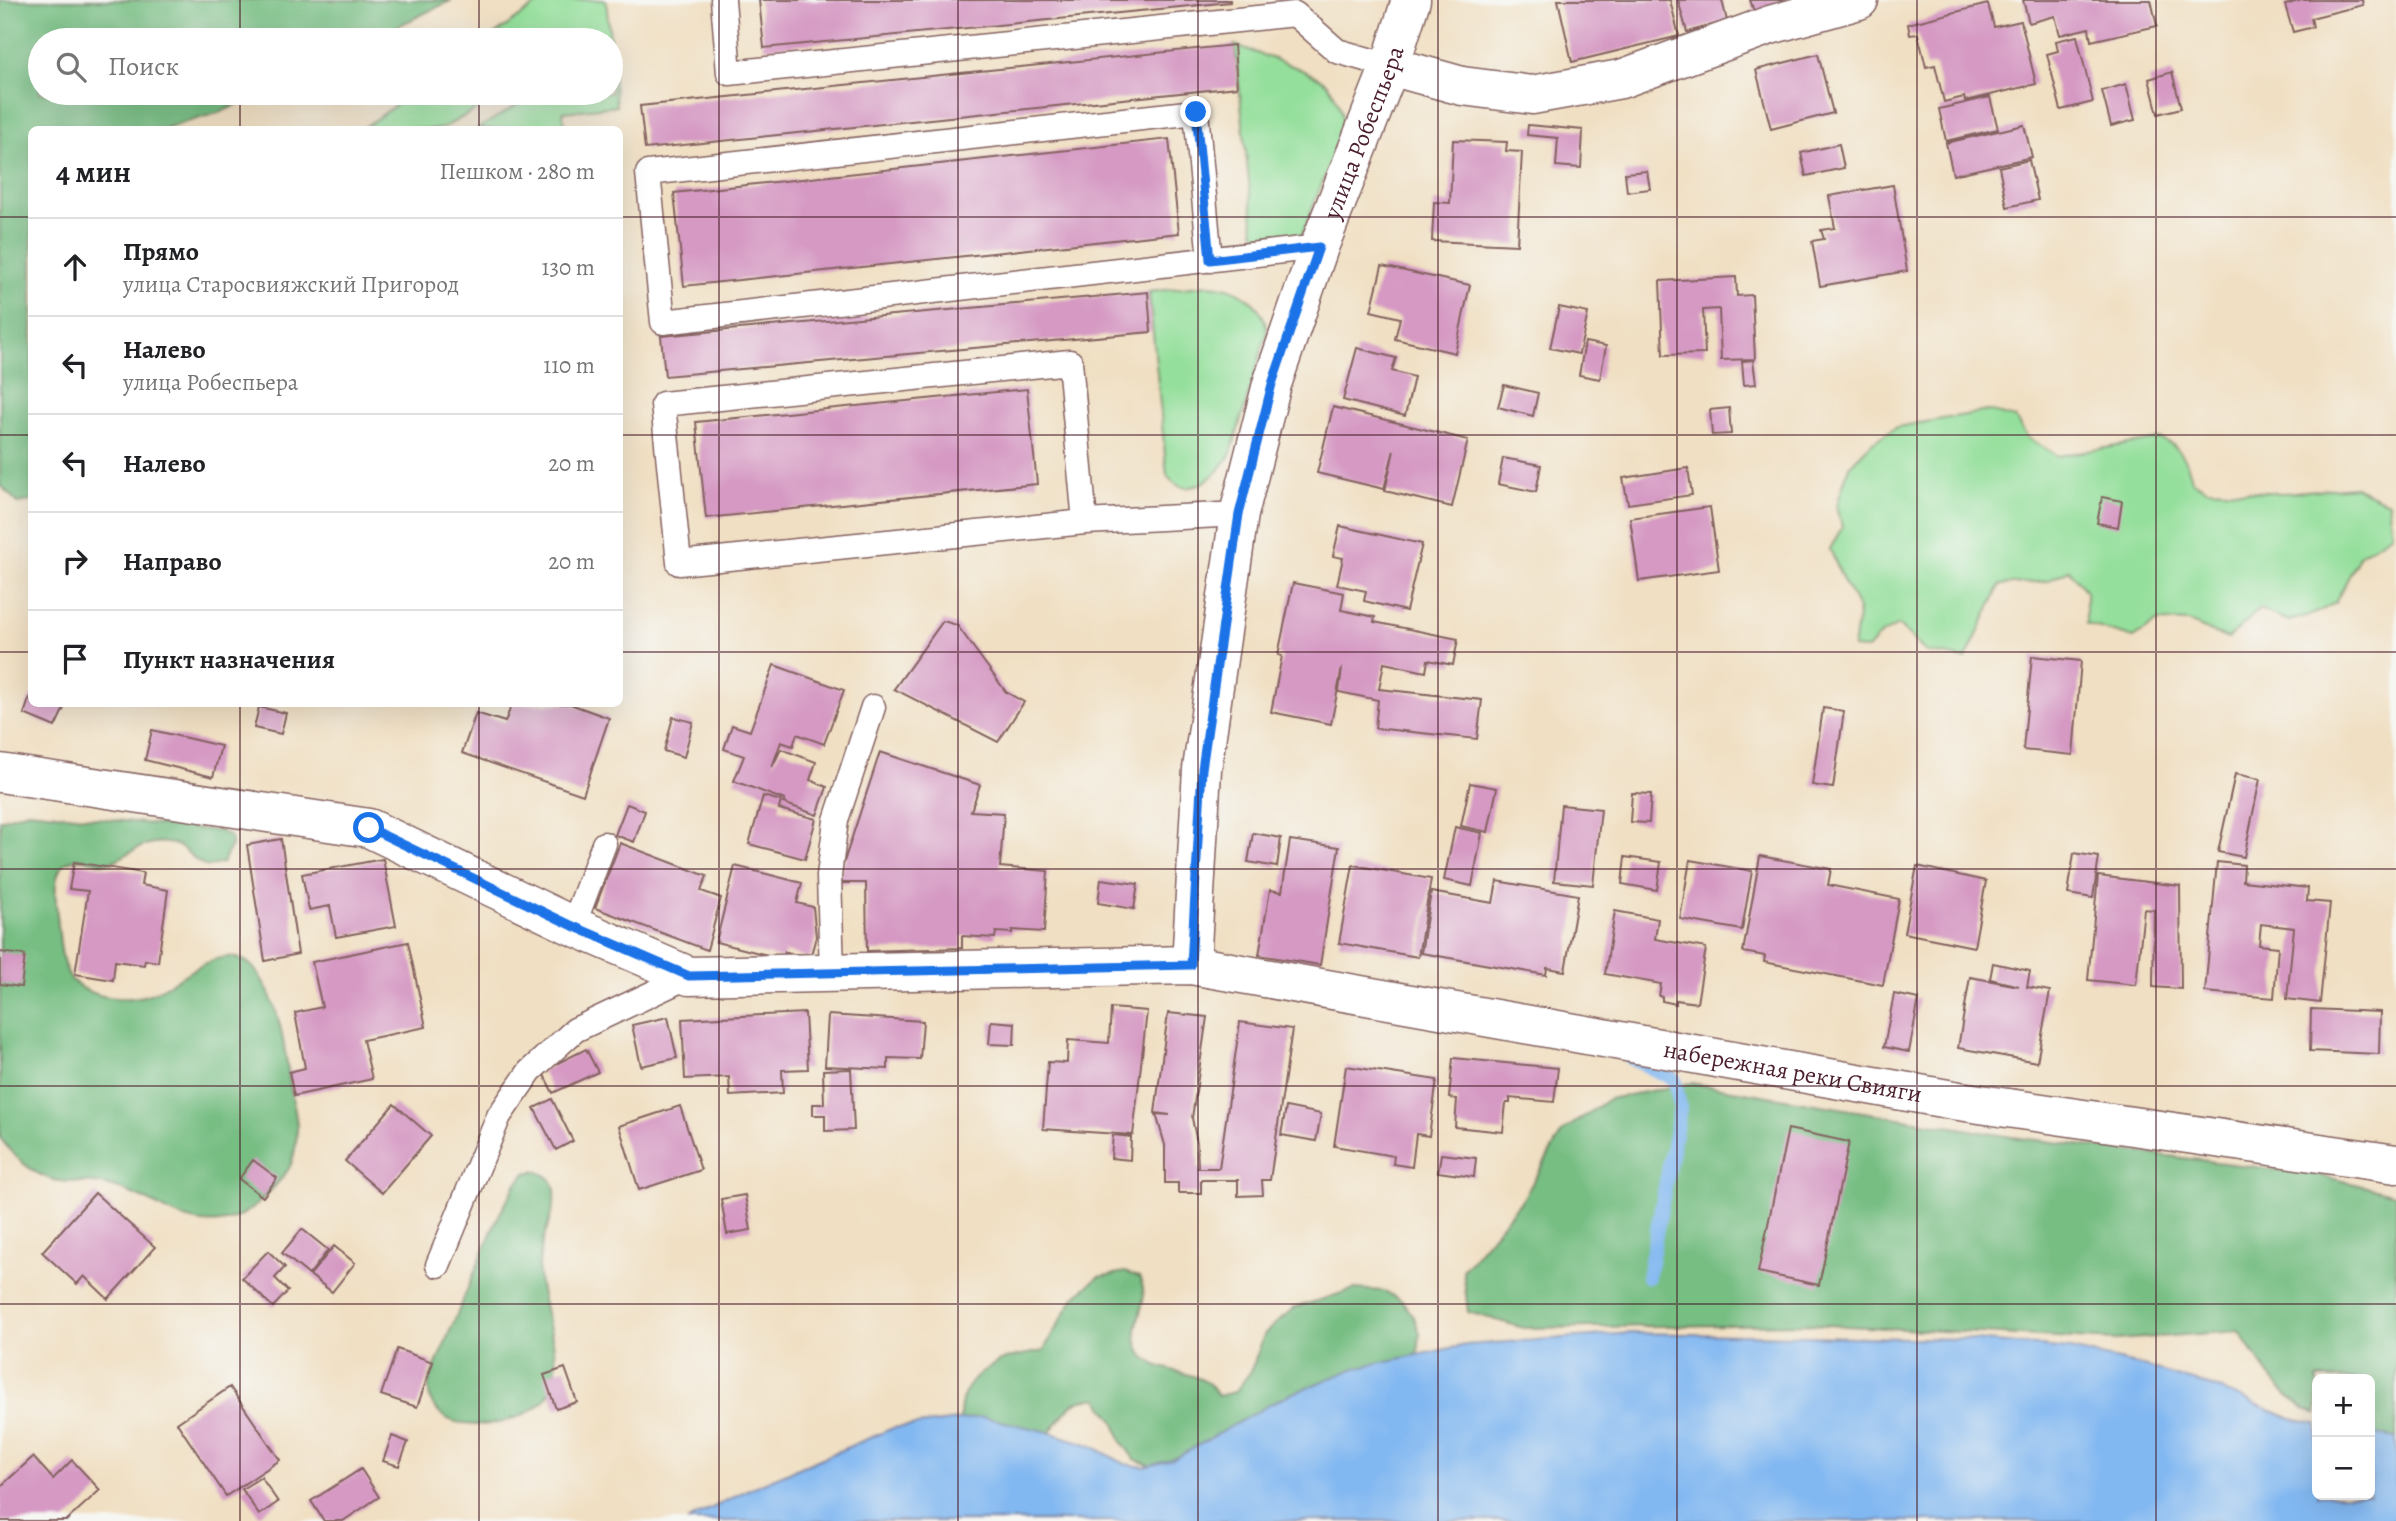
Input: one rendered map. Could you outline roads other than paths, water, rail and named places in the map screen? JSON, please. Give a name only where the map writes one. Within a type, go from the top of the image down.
[{"type":"street","name":"улица Робеспьера","points":[[1191,965],[1202,769],[1239,514],[1272,384],[1319,247],[1390,66],[1411,0]]},
{"type":"street","points":[[1390,66],[1462,86],[1532,95],[1621,79],[1770,25],[1858,0]]},
{"type":"street","points":[[0,773],[369,828],[573,926],[689,976]]},
{"type":"street","name":"набережная реки Свияги","points":[[689,976],[1191,965],[1959,1101],[2396,1164]]},
{"type":"lane","points":[[723,0],[729,73],[1294,7],[1337,51],[1390,66]]},
{"type":"lane","points":[[1210,260],[1196,112],[648,173],[663,322],[1210,260],[1319,247]]},
{"type":"lane","points":[[1085,522],[1070,362],[663,404],[679,563],[1085,522],[1239,514]]},
{"type":"lane","points":[[832,972],[829,876],[836,820],[873,706]]},
{"type":"lane","points":[[573,926],[604,844]]},
{"type":"lane","points":[[438,1265],[499,1116],[530,1071],[575,1030],[689,976]]},
{"type":"water","points":[[1632,1333],[1964,1339],[2070,1349],[2140,1365],[2222,1390],[2292,1419],[2312,1423],[2312,1500],[2375,1500],[2375,1435],[2396,1438],[2396,1521],[687,1521],[749,1489],[893,1428],[983,1417],[1045,1431],[1090,1445],[1125,1464],[1145,1467],[1174,1459],[1281,1398],[1358,1367],[1466,1345]]},
{"type":"waterway","points":[[1631,1058],[1675,1080],[1680,1108],[1648,1277]]}]
